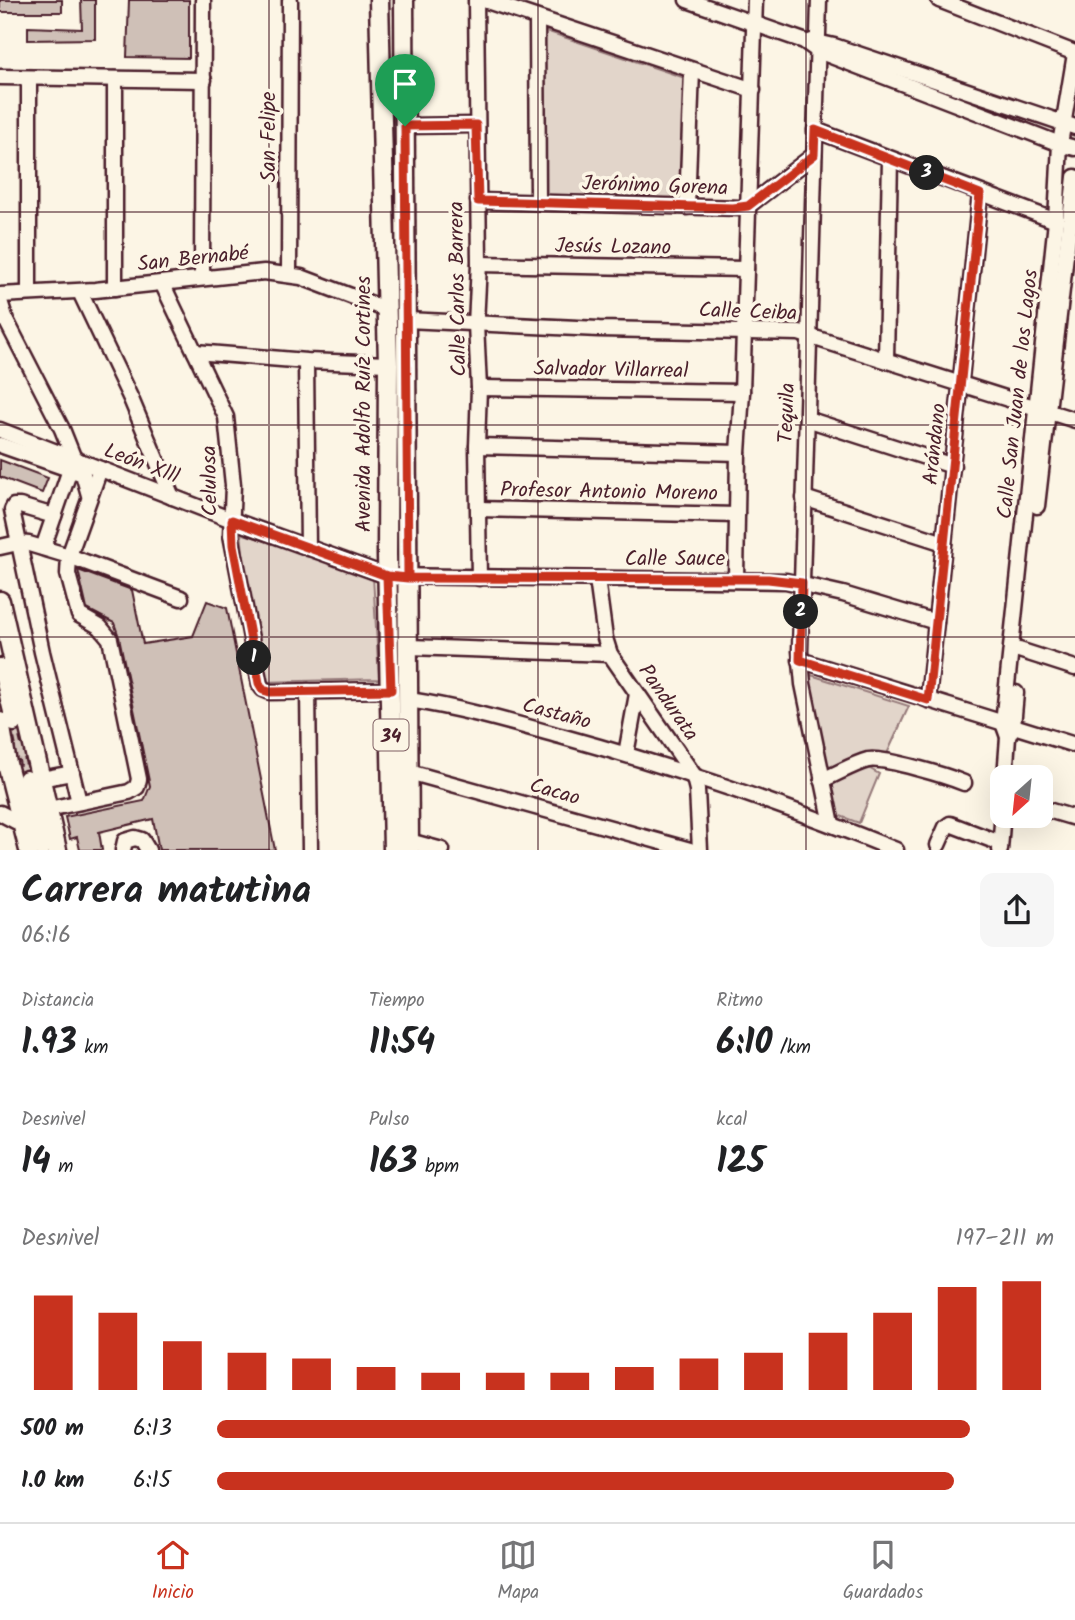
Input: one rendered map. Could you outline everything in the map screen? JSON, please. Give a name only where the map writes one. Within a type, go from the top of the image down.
[{"type":"main road","name":"Avenida Adolfo Ruíz Cortines","points":[[379,0],[388,364],[387,576],[393,850]]},
{"type":"main road","name":"Avenida Adolfo Ruíz Cortines","points":[[404,0],[409,845]]},
{"type":"main road","points":[[0,601],[28,780],[23,825],[29,850]]},
{"type":"main road","points":[[12,723],[4,765],[28,780],[48,808],[57,850]]},
{"type":"street","points":[[202,277],[203,0]]},
{"type":"street","name":"San Felipe","points":[[289,274],[290,0]]},
{"type":"street","name":"Calle Carlos Barrera","points":[[476,0],[479,264],[476,324],[480,388],[477,446],[480,578]]},
{"type":"street","points":[[484,0],[753,90]]},
{"type":"street","points":[[687,0],[1069,126]]},
{"type":"street","points":[[736,579],[738,453],[755,0]]},
{"type":"street","name":"Tequila","points":[[819,0],[814,44],[815,130],[800,660],[832,824]]},
{"type":"street","points":[[939,0],[1075,54]]},
{"type":"street","points":[[537,18],[538,202]]},
{"type":"street","points":[[814,44],[1075,148]]},
{"type":"street","name":"Calle San Juan de los Lagos","points":[[1008,729],[1019,650],[1043,410],[1060,144],[1069,126],[1075,54]]},
{"type":"street","points":[[687,207],[692,70]]},
{"type":"street","points":[[0,77],[204,80]]},
{"type":"street","points":[[29,78],[29,293]]},
{"type":"street","points":[[115,79],[115,288]]},
{"type":"street","points":[[405,126],[476,125]]},
{"type":"street","points":[[815,130],[1056,221]]},
{"type":"street","name":"Jerónimo Gorena","points":[[478,201],[733,208],[748,206],[814,155]]},
{"type":"street","points":[[886,359],[890,159]]},
{"type":"street","name":"Calle San Juan de los Lagos","points":[[1006,765],[1043,410],[1075,177]]},
{"type":"street","name":"Arándano","points":[[928,700],[980,194]]},
{"type":"street","name":"Jesús Lozano","points":[[479,264],[746,269]]},
{"type":"street","name":"San Bernabé","points":[[0,295],[80,292],[264,272],[289,274],[385,309]]},
{"type":"street","name":"Celulosa","points":[[162,283],[226,417],[233,485],[235,557],[259,683],[263,690],[270,692],[308,691]]},
{"type":"street","points":[[80,292],[131,399],[172,497]]},
{"type":"street","points":[[0,301],[6,320],[62,429],[72,464],[43,548]]},
{"type":"street","name":"Calle Ceiba","points":[[406,320],[599,329],[743,330],[809,334],[1075,420]]},
{"type":"street","points":[[195,352],[388,364]]},
{"type":"street","points":[[306,360],[308,548]]},
{"type":"street","name":"Salvador Villarreal","points":[[480,388],[742,392]]},
{"type":"street","points":[[807,419],[953,466]]},
{"type":"street","points":[[46,448],[57,440],[62,429]]},
{"type":"street","name":"León Xlll","points":[[0,430],[46,448],[72,464],[100,469],[387,576],[408,578]]},
{"type":"street","points":[[0,445],[72,464],[85,476],[89,495]]},
{"type":"street","points":[[477,446],[738,453]]},
{"type":"street","points":[[48,808],[129,792],[137,787],[139,779],[110,639],[100,627],[79,614],[68,574],[69,556],[100,469]]},
{"type":"street","points":[[804,498],[944,543]]},
{"type":"street","points":[[54,516],[20,506],[15,506],[12,512],[79,802]]},
{"type":"street","name":"Profesor Antonio Moreno","points":[[479,509],[737,515]]},
{"type":"street","points":[[0,547],[18,543],[43,548],[181,598]]},
{"type":"street","name":"Calle Sauce","points":[[408,578],[768,579],[802,583],[936,622]]},
{"type":"street","name":"Pandurata","points":[[597,579],[605,638],[610,654],[693,774],[697,790],[700,850]]},
{"type":"street","points":[[0,639],[12,723]]},
{"type":"street","points":[[409,647],[610,654]]},
{"type":"street","points":[[1019,650],[1075,668]]},
{"type":"street","points":[[800,660],[928,700],[1008,729],[1075,745]]},
{"type":"street","points":[[0,666],[12,723]]},
{"type":"street","points":[[310,850],[308,691],[391,690]]},
{"type":"street","points":[[626,754],[637,694]]},
{"type":"street","name":"Castaño","points":[[409,700],[450,707],[693,774],[896,850]]},
{"type":"street","points":[[822,780],[867,760],[882,760],[937,773],[964,783]]},
{"type":"street","name":"Cacao","points":[[409,772],[690,850]]},
{"type":"street","points":[[0,806],[28,780],[72,773]]},
{"type":"street","points":[[28,780],[42,850]]},
{"type":"street","points":[[28,780],[49,850]]},
{"type":"street","points":[[1054,812],[1075,818]]},
{"type":"street","points":[[0,813],[23,825]]},
{"type":"street","points":[[941,848],[946,827],[950,824],[1000,847],[1002,828]]},
{"type":"street","points":[[975,850],[981,836]]},
{"type":"street","points":[[123,850],[125,841],[135,838],[142,840],[148,850]]},
{"type":"street","points":[[409,845],[443,850]]},
{"type":"shaded area","points":[[543,30],[685,78],[681,200],[545,196]]},
{"type":"shaded area","points":[[241,533],[373,576],[379,679],[262,682],[251,626]]},
{"type":"shaded area","points":[[811,675],[909,706],[886,756],[865,756],[834,772],[826,769],[805,676]]},
{"type":"shaded area","points":[[865,766],[879,774],[859,823],[835,814],[829,788],[846,775]]},
{"type":"building","points":[[0,0],[62,0],[62,12],[0,12]]},
{"type":"building","points":[[81,0],[95,0],[95,39],[28,40],[28,27],[82,29]]},
{"type":"building","points":[[129,0],[189,0],[189,58],[127,57]]},
{"type":"building","points":[[0,460],[48,478],[42,493],[0,477]]},
{"type":"building","points":[[78,570],[132,590],[143,644],[193,636],[207,601],[227,608],[275,850],[159,850],[153,819],[99,832],[102,850],[80,850],[77,837],[70,839],[65,817],[144,801],[150,786],[119,637],[114,623],[87,609]]},
{"type":"building","points":[[18,732],[27,769],[21,770],[13,733]]},
{"type":"tunnel","points":[[14,724],[26,778]]},
{"type":"route","points":[[405,126],[408,578],[387,576],[391,690],[263,690],[259,683],[231,535],[232,520],[387,576],[408,578],[768,579],[802,583],[800,660],[928,700],[980,194],[815,130],[814,155],[748,206],[733,208],[478,201],[476,125],[405,126]]}]
